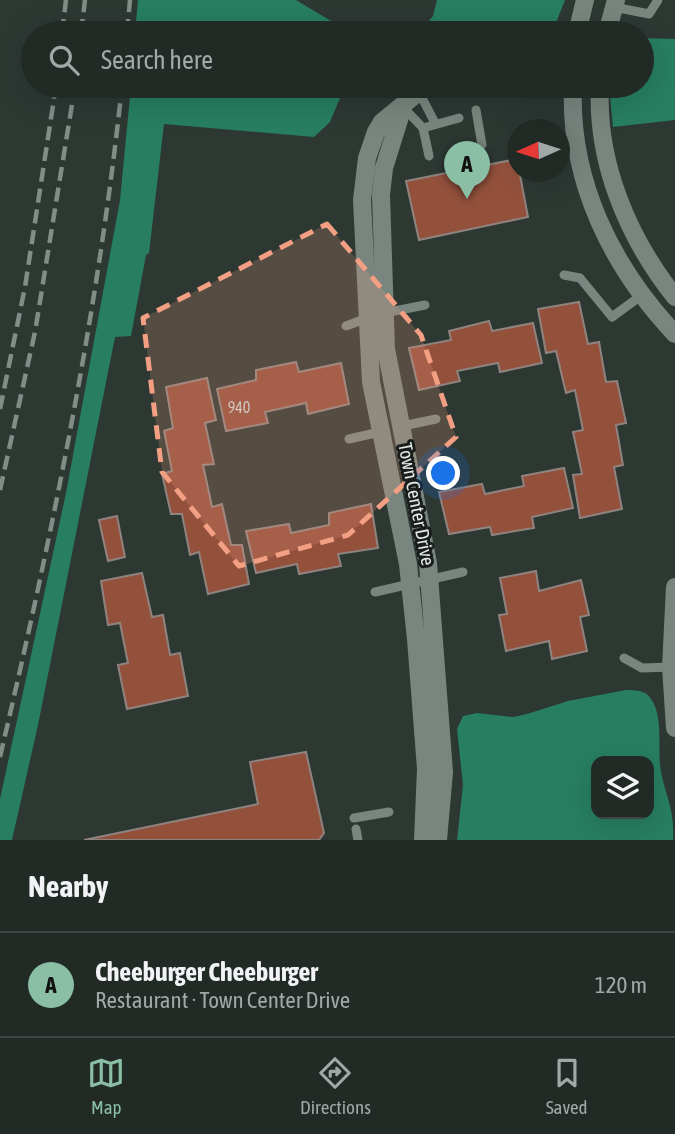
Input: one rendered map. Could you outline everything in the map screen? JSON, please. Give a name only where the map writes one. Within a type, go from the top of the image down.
[{"type":"street","points":[[580,21],[585,0]]},
{"type":"street","points":[[610,21],[615,4]]},
{"type":"street","name":"Town Center Drive","points":[[413,98],[382,122],[376,132],[364,174],[366,318],[371,382],[411,583],[426,769],[423,840]]},
{"type":"street","points":[[574,98],[579,157],[591,205],[607,242],[642,295],[675,334]]},
{"type":"street","points":[[601,98],[607,161],[623,212],[660,277],[675,297]]},
{"type":"street","name":"Town Center Drive","points":[[403,107],[384,168],[381,195],[385,313],[388,359],[399,426],[430,579],[444,772],[438,840]]},
{"type":"street","points":[[675,587],[675,728]]},
{"type":"lane","points":[[615,4],[649,14],[658,0]]},
{"type":"lane","points":[[426,98],[435,123]]},
{"type":"lane","points":[[403,107],[423,128],[429,156]]},
{"type":"lane","points":[[476,110],[482,145]]},
{"type":"lane","points":[[423,128],[459,118]]},
{"type":"lane","points":[[564,275],[580,278],[612,317],[642,295]]},
{"type":"lane","points":[[346,326],[366,318],[425,305]]},
{"type":"lane","points":[[349,439],[436,419]]},
{"type":"lane","points":[[375,592],[463,572]]},
{"type":"lane","points":[[624,659],[642,668],[673,667]]},
{"type":"lane","points":[[354,818],[389,812]]},
{"type":"lane","points":[[356,829],[358,840]]},
{"type":"highlighted area","points":[[327,224],[421,335],[456,437],[348,535],[239,566],[162,472],[143,318]]},
{"type":"green space","points":[[138,0],[296,0],[331,21],[136,21]]},
{"type":"green space","points":[[437,0],[565,0],[557,21],[429,21]]},
{"type":"green space","points":[[654,38],[675,39],[675,120],[613,127],[610,98],[654,98]]},
{"type":"green space","points":[[130,98],[340,98],[330,122],[314,137],[164,124],[149,253],[146,255],[131,336],[115,337],[38,725],[12,840],[0,840],[0,799],[66,493],[120,200]]},
{"type":"green space","points":[[626,690],[640,691],[649,696],[657,713],[660,765],[671,809],[673,840],[457,840],[463,785],[457,729],[463,716],[477,713],[513,717],[568,701]]},
{"type":"building","points":[[507,161],[507,182],[521,182],[528,217],[419,240],[406,181]]},
{"type":"building","points":[[579,302],[588,344],[599,342],[606,382],[617,381],[626,423],[616,425],[623,465],[614,467],[622,509],[580,518],[573,475],[582,474],[573,432],[583,430],[575,390],[566,393],[556,351],[546,353],[538,309]]},
{"type":"building","points":[[489,321],[492,331],[533,323],[542,363],[500,372],[498,363],[457,371],[460,381],[419,390],[409,348],[451,340],[449,331]]},
{"type":"building","points":[[296,362],[299,372],[341,363],[349,404],[308,414],[306,403],[265,412],[268,423],[226,431],[217,389],[256,380],[256,370]]},
{"type":"building","points":[[207,378],[216,420],[205,423],[214,464],[203,465],[212,507],[222,504],[231,545],[242,545],[249,584],[208,594],[199,552],[190,555],[182,514],[171,514],[162,474],[172,471],[164,431],[173,428],[166,387]]},
{"type":"building","points":[[564,468],[573,508],[532,517],[534,528],[492,535],[490,527],[449,534],[439,492],[482,484],[485,494],[524,486],[522,476]]},
{"type":"building","points":[[371,504],[378,548],[338,554],[341,566],[299,574],[297,564],[256,573],[246,531],[289,524],[291,533],[329,525],[329,513]]},
{"type":"building","points":[[117,516],[125,557],[108,561],[99,520]]},
{"type":"building","points":[[536,571],[539,591],[581,580],[589,615],[580,617],[587,651],[552,659],[549,641],[506,651],[499,615],[507,614],[500,578]]},
{"type":"building","points":[[142,573],[152,617],[163,615],[170,655],[180,653],[188,696],[127,709],[118,665],[128,663],[120,623],[108,625],[101,581]]},
{"type":"building","points":[[306,752],[324,833],[319,840],[84,840],[258,804],[250,762]]},
{"type":"railway","points":[[63,21],[66,0]]},
{"type":"railway","points":[[82,21],[85,0]]},
{"type":"railway","points":[[128,21],[130,0]]},
{"type":"railway","points":[[0,409],[25,287],[54,98]]},
{"type":"railway","points":[[0,490],[35,332],[73,98]]},
{"type":"railway","points":[[0,757],[72,423],[100,255],[121,98]]},
{"type":"place","name":"Cheeburger Cheeburger","points":[[467,199]]}]
